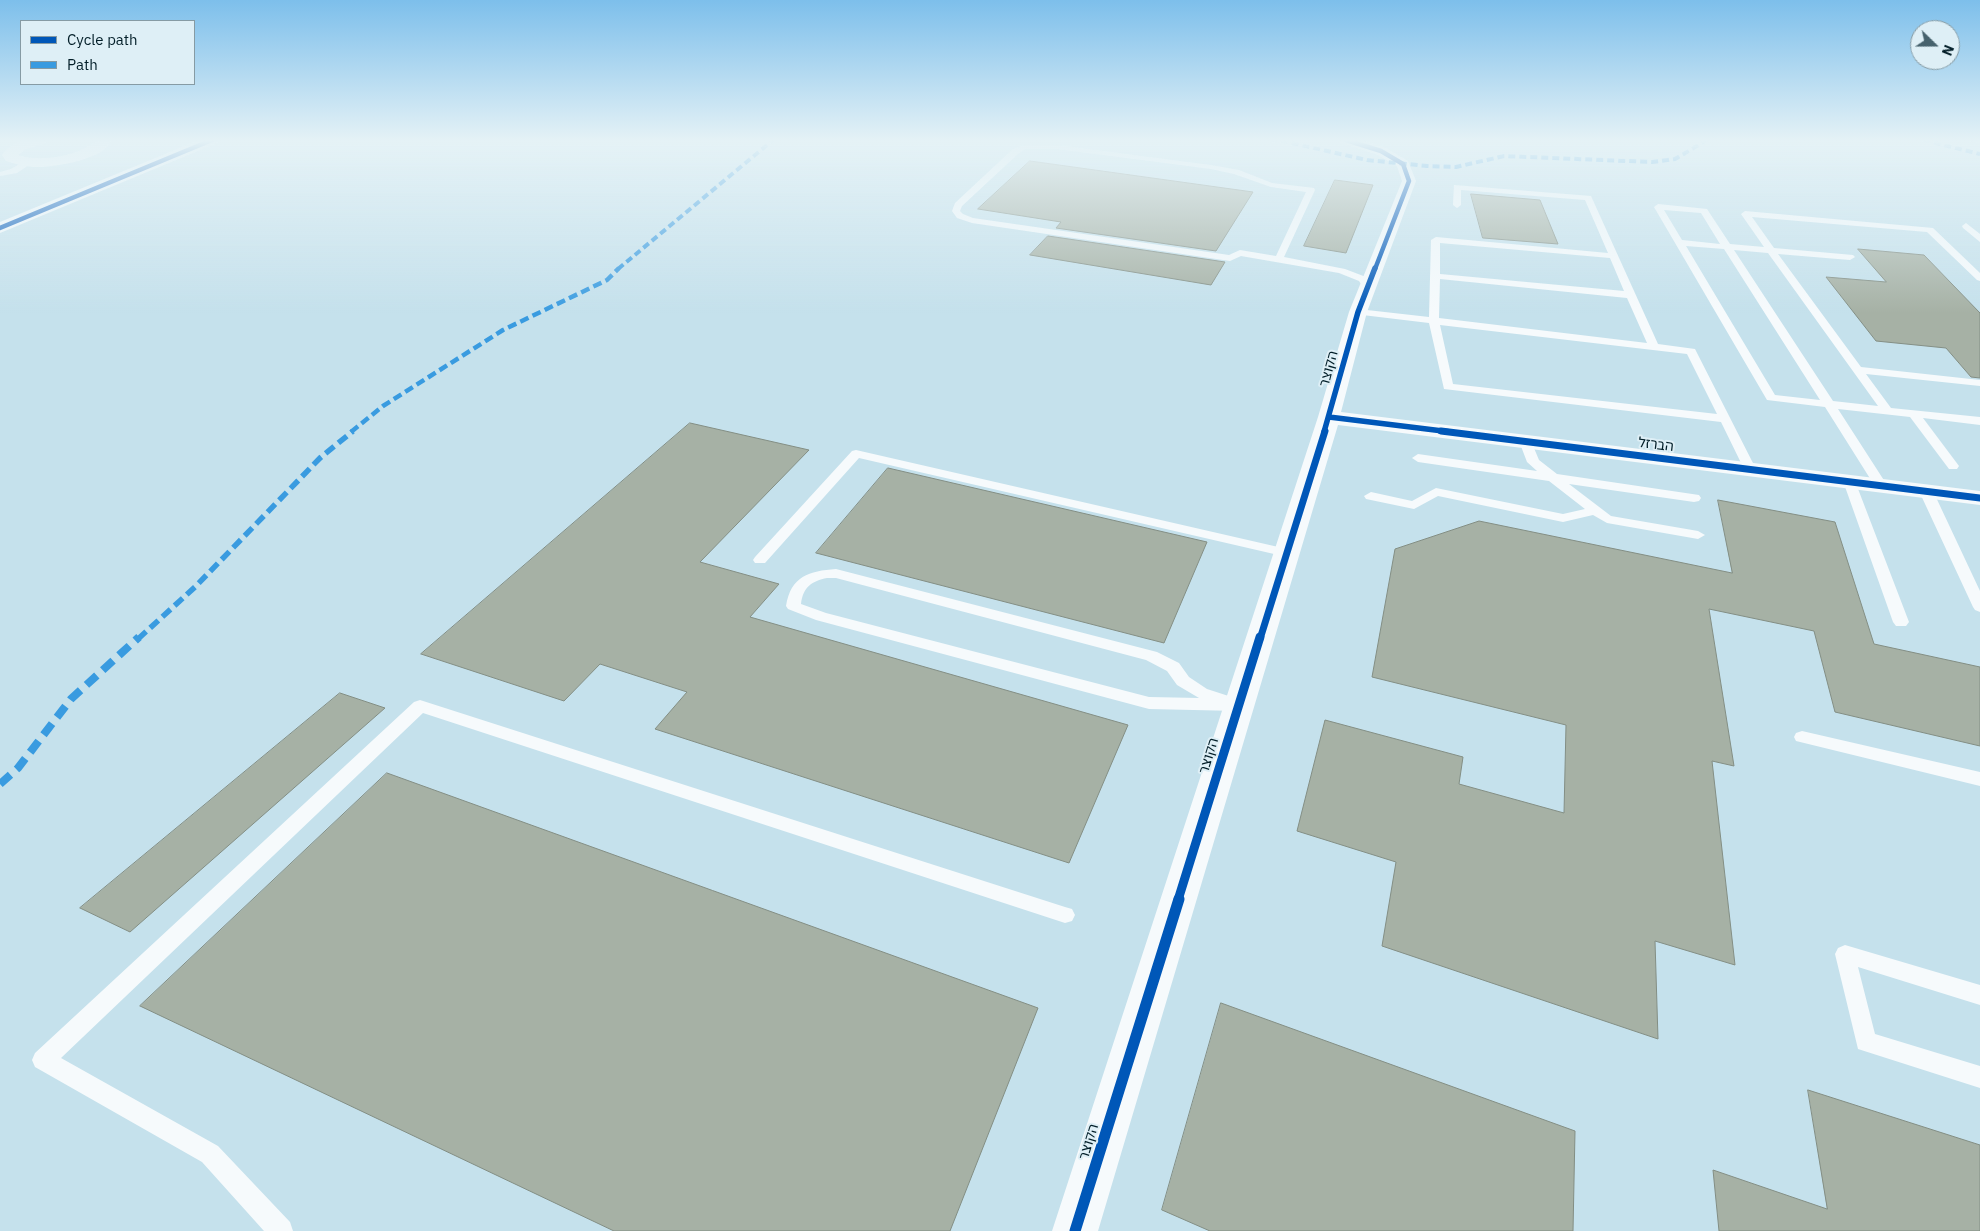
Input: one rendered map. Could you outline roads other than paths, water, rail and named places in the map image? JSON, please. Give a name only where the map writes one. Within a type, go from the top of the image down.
[{"type":"street","points":[[0,228],[74,197]]},
{"type":"street","name":"הקוצר","points":[[1075,1231],[1238,705],[1287,554],[1329,417],[1358,312],[1403,197]]},
{"type":"street","name":"הברזל","points":[[1329,417],[1980,498]]},
{"type":"lane","points":[[965,197],[958,204],[956,211],[960,216],[982,221],[1230,258],[1240,254],[1279,259],[1342,271],[1363,279],[1368,288]]},
{"type":"lane","points":[[1279,259],[1308,197]]},
{"type":"lane","points":[[1457,197],[1457,205]]},
{"type":"lane","points":[[1581,197],[1588,198],[1654,347]]},
{"type":"lane","points":[[1881,485],[1828,404],[1704,211],[1658,207],[1771,398],[1828,404],[1980,421]]},
{"type":"lane","points":[[1887,411],[1745,214],[1930,230],[1980,278]]},
{"type":"lane","points":[[1966,226],[1980,239]]},
{"type":"lane","points":[[1614,256],[1436,240],[1434,322],[1448,387],[1725,419]]},
{"type":"lane","points":[[1680,243],[1850,257]]},
{"type":"lane","points":[[1435,276],[1631,295]]},
{"type":"lane","points":[[1358,312],[1691,351],[1750,469]]},
{"type":"lane","points":[[1858,370],[1980,383]]},
{"type":"lane","points":[[1914,414],[1953,466]]},
{"type":"lane","points":[[1525,441],[1533,462],[1607,518],[1698,535]]},
{"type":"lane","points":[[760,560],[856,454],[1287,554]]},
{"type":"lane","points":[[1418,458],[1694,498]]},
{"type":"lane","points":[[1850,482],[1901,622]]},
{"type":"lane","points":[[1926,491],[1980,607]]},
{"type":"lane","points":[[1371,496],[1414,505],[1436,492],[1563,518],[1596,510]]},
{"type":"lane","points":[[836,573],[1151,656],[1173,667],[1183,682],[1201,693],[1238,705],[1149,703],[821,617],[793,606],[794,594],[804,581],[819,575],[836,573]]},
{"type":"lane","points":[[281,1231],[210,1154],[43,1060],[420,706],[1065,915]]},
{"type":"lane","points":[[1802,737],[1980,779]]},
{"type":"lane","points":[[1980,995],[1845,954],[1866,1042],[1980,1077]]}]
